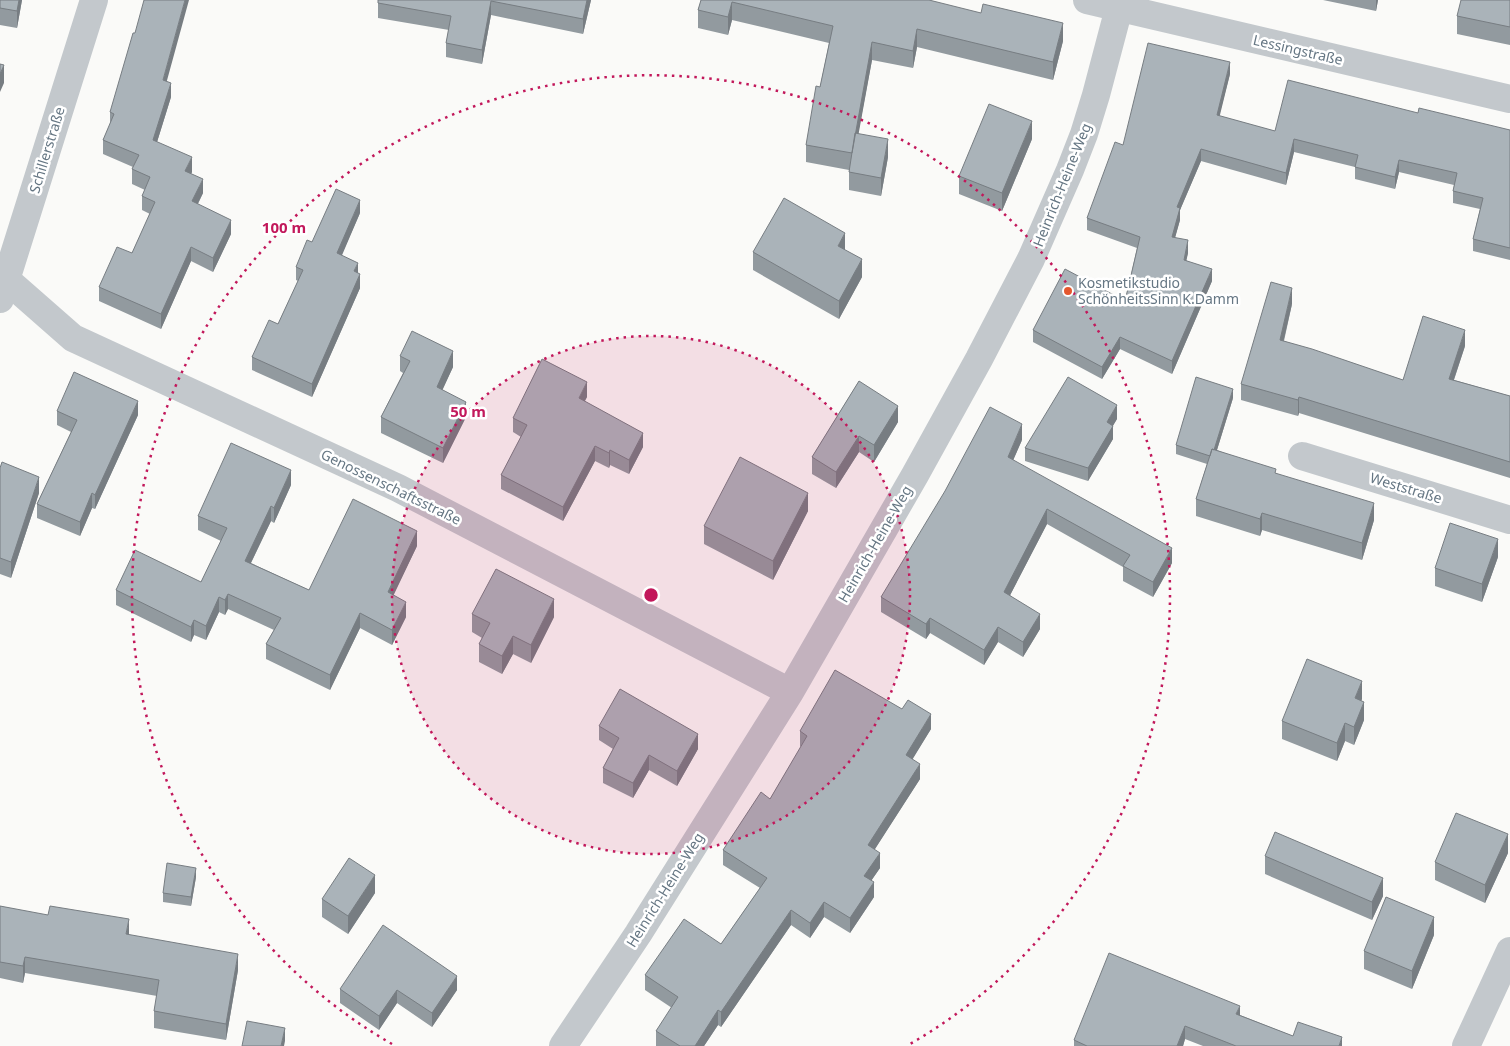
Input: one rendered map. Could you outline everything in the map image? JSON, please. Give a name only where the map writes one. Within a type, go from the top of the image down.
[{"type":"street","name":"Schillerstraße","points":[[2,284],[94,0]]},
{"type":"street","name":"Lessingstraße","points":[[1087,0],[1510,99]]},
{"type":"street","name":"Heinrich-Heine-Weg","points":[[562,1046],[638,934],[790,692],[915,475],[974,368],[1034,252],[1084,134],[1119,8]]},
{"type":"street","name":"Genossenschaftsstraße","points":[[2,284],[73,338],[398,488],[790,692]]},
{"type":"street","name":"Weststraße","points":[[1302,456],[1510,520]]},
{"type":"street","points":[[1466,1046],[1510,951]]},
{"type":"building","points":[[0,0],[19,0],[17,11],[0,8]]},
{"type":"building","points":[[144,0],[185,0],[163,80],[171,83],[153,140],[192,157],[185,171],[203,179],[192,201],[231,220],[213,258],[191,247],[161,314],[99,287],[117,247],[132,253],[155,202],[142,196],[150,177],[132,169],[139,155],[103,140],[114,114],[110,112]]},
{"type":"building","points":[[378,0],[587,0],[583,19],[491,1],[482,50],[446,43],[451,16],[378,3]]},
{"type":"building","points":[[701,0],[929,0],[981,13],[983,4],[1063,23],[1053,62],[917,29],[913,51],[872,42],[852,153],[806,145],[816,86],[820,87],[833,26],[732,2],[728,17],[698,10]]},
{"type":"building","points":[[1461,0],[1510,0],[1510,27],[1457,16]]},
{"type":"building","points":[[1148,43],[1230,62],[1217,115],[1275,131],[1288,80],[1418,113],[1419,108],[1510,130],[1510,248],[1473,239],[1483,198],[1453,191],[1457,173],[1399,160],[1395,177],[1355,167],[1358,155],[1294,139],[1286,173],[1201,149],[1177,207],[1180,208],[1172,237],[1188,240],[1184,260],[1212,269],[1172,361],[1120,337],[1102,367],[1033,330],[1065,269],[1125,301],[1140,237],[1087,218],[1115,142],[1123,145]]},
{"type":"building","points":[[0,64],[4,65],[0,74]]},
{"type":"building","points":[[989,104],[1032,121],[1002,193],[959,176]]},
{"type":"building","points":[[855,133],[888,139],[881,178],[849,172]]},
{"type":"building","points":[[336,189],[360,200],[337,253],[358,263],[354,271],[360,274],[312,384],[252,357],[269,320],[278,324],[303,270],[296,267],[307,240],[312,242]]},
{"type":"building","points":[[784,198],[845,233],[838,246],[862,259],[839,301],[753,252]]},
{"type":"building","points":[[1271,282],[1292,288],[1280,340],[1403,380],[1423,316],[1465,330],[1449,379],[1510,396],[1510,462],[1299,397],[1298,400],[1241,384]]},
{"type":"building","points":[[412,331],[453,351],[437,387],[466,402],[443,448],[381,417],[410,361],[400,356]]},
{"type":"building","points":[[542,359],[587,382],[579,398],[643,433],[629,460],[610,450],[609,453],[595,446],[563,507],[501,475],[527,425],[513,418]]},
{"type":"building","points":[[74,372],[138,401],[95,495],[92,493],[80,522],[37,504],[77,420],[57,411]]},
{"type":"building","points":[[1068,377],[1117,405],[1107,422],[1113,426],[1088,468],[1025,448]]},
{"type":"building","points":[[1196,377],[1233,389],[1214,450],[1212,449],[1210,456],[1176,445]]},
{"type":"building","points":[[859,381],[898,406],[874,445],[859,436],[836,472],[812,457]]},
{"type":"building","points":[[990,407],[1022,424],[1008,457],[1172,548],[1153,582],[1123,566],[1130,555],[1047,509],[1004,592],[1040,614],[1023,642],[998,627],[984,650],[930,618],[926,624],[881,597],[945,491]]},
{"type":"building","points":[[231,443],[291,470],[274,508],[271,506],[245,561],[309,590],[353,499],[417,531],[388,592],[406,602],[392,630],[360,613],[330,675],[266,644],[281,618],[228,594],[225,600],[219,597],[206,626],[194,620],[191,627],[116,590],[135,550],[201,582],[227,528],[198,516]]},
{"type":"building","points":[[1212,449],[1276,469],[1275,473],[1374,503],[1362,543],[1262,513],[1260,519],[1196,499]]},
{"type":"building","points":[[740,457],[808,493],[773,561],[704,526]]},
{"type":"building","points":[[2,462],[39,477],[11,562],[0,558],[0,468]]},
{"type":"building","points":[[1450,523],[1498,539],[1482,584],[1435,568]]},
{"type":"building","points":[[496,569],[554,599],[531,645],[513,636],[502,656],[479,644],[490,623],[472,614]]},
{"type":"building","points":[[1307,659],[1362,681],[1355,698],[1364,702],[1354,727],[1345,723],[1337,743],[1282,721]]},
{"type":"building","points":[[835,670],[902,709],[908,700],[931,714],[906,755],[920,764],[868,845],[880,853],[864,876],[874,882],[850,918],[824,902],[810,923],[791,910],[721,1012],[718,1010],[695,1046],[680,1046],[656,1031],[678,997],[645,975],[684,919],[721,944],[767,878],[723,850],[761,792],[770,799],[807,736],[800,731]]},
{"type":"building","points":[[620,689],[698,734],[677,771],[649,755],[633,783],[603,768],[619,738],[599,726]]},
{"type":"building","points":[[1456,813],[1508,834],[1485,885],[1435,862]]},
{"type":"building","points":[[1275,832],[1383,878],[1372,902],[1265,856]]},
{"type":"building","points":[[349,858],[375,875],[348,916],[322,899]]},
{"type":"building","points":[[167,863],[196,868],[191,897],[163,893]]},
{"type":"building","points":[[1386,897],[1434,917],[1412,971],[1364,951]]},
{"type":"building","points":[[0,906],[48,915],[50,906],[129,919],[126,934],[238,954],[226,1024],[154,1011],[159,980],[25,957],[23,966],[0,962]]},
{"type":"building","points":[[383,925],[457,976],[432,1013],[397,990],[379,1016],[340,989]]},
{"type":"building","points":[[1109,953],[1240,1006],[1236,1014],[1293,1036],[1298,1022],[1342,1037],[1339,1046],[1236,1046],[1185,1026],[1177,1046],[1087,1046],[1074,1040]]},
{"type":"building","points":[[247,1021],[285,1028],[281,1046],[242,1046]]},
{"type":"place","name":"Kosmetikstudio SchönheitsSinn K.Damm","points":[[1068,291]]}]
